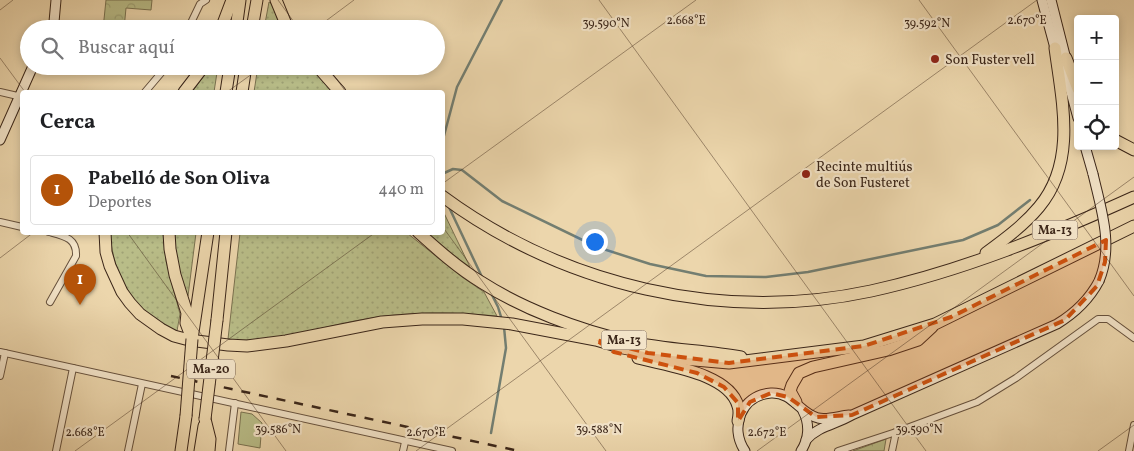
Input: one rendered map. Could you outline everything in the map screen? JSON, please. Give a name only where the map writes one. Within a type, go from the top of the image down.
[{"type":"highway","points":[[224,20],[232,0]]},
{"type":"highway","points":[[237,20],[240,0]]},
{"type":"highway","points":[[254,20],[257,0]]},
{"type":"highway","points":[[276,0],[284,20]]},
{"type":"highway","points":[[975,261],[1011,234],[1034,213],[1045,198],[1058,170],[1064,145],[1065,123],[1055,48]]},
{"type":"highway","points":[[1066,58],[1074,90]]},
{"type":"highway","points":[[186,90],[197,75]]},
{"type":"highway","points":[[226,90],[229,75]]},
{"type":"highway","points":[[242,90],[245,75]]},
{"type":"highway","points":[[325,75],[338,90]]},
{"type":"highway","points":[[1119,142],[1134,150]]},
{"type":"highway","name":"Ma-13","points":[[445,198],[511,239],[547,257],[583,271],[660,293],[757,302],[817,300],[870,291],[925,278],[975,261],[1134,197]]},
{"type":"highway","name":"Ma-13","points":[[422,235],[468,273],[504,295],[553,317],[628,341],[751,359],[864,346],[935,324],[1134,226]]},
{"type":"highway","points":[[105,235],[106,252],[110,266],[122,292],[130,303],[140,314],[161,329],[174,336],[189,340],[228,346],[247,346],[401,320],[449,318],[512,324],[684,359],[729,363],[751,359]]},
{"type":"highway","points":[[169,235],[175,275],[187,313],[186,323],[192,339]]},
{"type":"highway","name":"Ma-20","points":[[181,451],[186,416],[192,339],[198,310],[208,235]]},
{"type":"highway","name":"Ma-20","points":[[200,451],[226,235]]},
{"type":"highway","points":[[799,405],[790,390],[799,373],[813,367],[888,350],[918,340],[935,324]]},
{"type":"highway","points":[[596,340],[614,352],[697,373],[724,387],[738,403],[738,421]]},
{"type":"highway","points":[[205,419],[210,439],[209,451]]},
{"type":"street","points":[[54,20],[56,0]]},
{"type":"street","points":[[192,20],[200,4],[206,0]]},
{"type":"street","points":[[1042,0],[1055,48],[1074,90]]},
{"type":"street","points":[[1051,0],[1066,58]]},
{"type":"street","points":[[24,90],[30,75]]},
{"type":"street","points":[[147,90],[159,75]]},
{"type":"street","points":[[0,92],[20,97]]},
{"type":"street","points":[[0,140],[20,99]]},
{"type":"street","points":[[800,451],[818,430],[840,422],[1050,328],[1065,320],[1080,308],[1099,281],[1106,256],[1104,222],[1086,150]]},
{"type":"street","points":[[0,222],[20,227]]},
{"type":"street","points":[[50,302],[76,256],[74,242],[62,235]]},
{"type":"street","points":[[834,451],[896,432],[977,402],[1016,378],[1098,319],[1108,319],[1134,338]]},
{"type":"street","points":[[0,376],[3,352],[452,451]]},
{"type":"street","points":[[56,451],[74,368]]},
{"type":"street","points":[[128,451],[142,384]]},
{"type":"street","points":[[745,451],[738,436],[738,421],[746,406],[760,396],[777,394],[788,397],[809,414],[821,418],[852,415]]},
{"type":"street","points":[[230,451],[235,403]]},
{"type":"street","points":[[799,405],[808,425],[807,445]]},
{"type":"street","points":[[1129,451],[1134,425]]},
{"type":"street","points":[[892,451],[896,432]]},
{"type":"street","points":[[403,451],[406,442]]},
{"type":"highlighted area","points":[[1106,240],[1105,262],[1097,286],[1065,320],[852,415],[816,417],[788,397],[771,393],[750,402],[738,421],[738,403],[724,387],[697,373],[614,352],[596,340],[648,353],[729,363],[864,346],[951,317]]},
{"type":"green space","points":[[106,0],[152,0],[151,10],[126,8],[125,20],[104,20]]},
{"type":"green space","points":[[269,2],[272,4],[278,20],[266,20]]},
{"type":"green space","points":[[204,75],[217,75],[214,90],[193,90]]},
{"type":"green space","points":[[257,75],[318,75],[330,90],[254,90]]},
{"type":"green space","points":[[445,215],[470,267],[429,235],[445,235]]},
{"type":"green space","points":[[110,235],[163,235],[166,261],[180,314],[177,331],[149,315],[138,304],[121,279],[112,249]]},
{"type":"green space","points":[[174,235],[196,235],[188,296],[185,296],[177,269]]},
{"type":"green space","points":[[240,235],[410,235],[484,292],[497,316],[446,313],[394,315],[260,340],[228,339]]},
{"type":"green space","points":[[241,412],[252,414],[262,423],[260,448],[238,444]]},
{"type":"green space","points":[[886,439],[884,451],[853,451]]},
{"type":"waterway","points":[[445,132],[457,87],[502,0]]},
{"type":"waterway","points":[[445,173],[453,169],[462,170],[502,201],[597,247],[650,264],[706,276],[766,277],[808,272],[963,240],[998,225],[1030,200]]},
{"type":"waterway","points":[[448,205],[482,277]]},
{"type":"waterway","points":[[491,293],[502,320]]},
{"type":"waterway","points":[[491,433],[506,348],[504,327]]},
{"type":"railway","points":[[171,376],[519,451]]},
{"type":"place","name":"Son Fuster vell","points":[[935,59]]},
{"type":"place","name":"Recinte multiús de Son Fusteret","points":[[806,174]]},
{"type":"place","name":"Pabelló de Son Oliva","points":[[80,305]]}]
